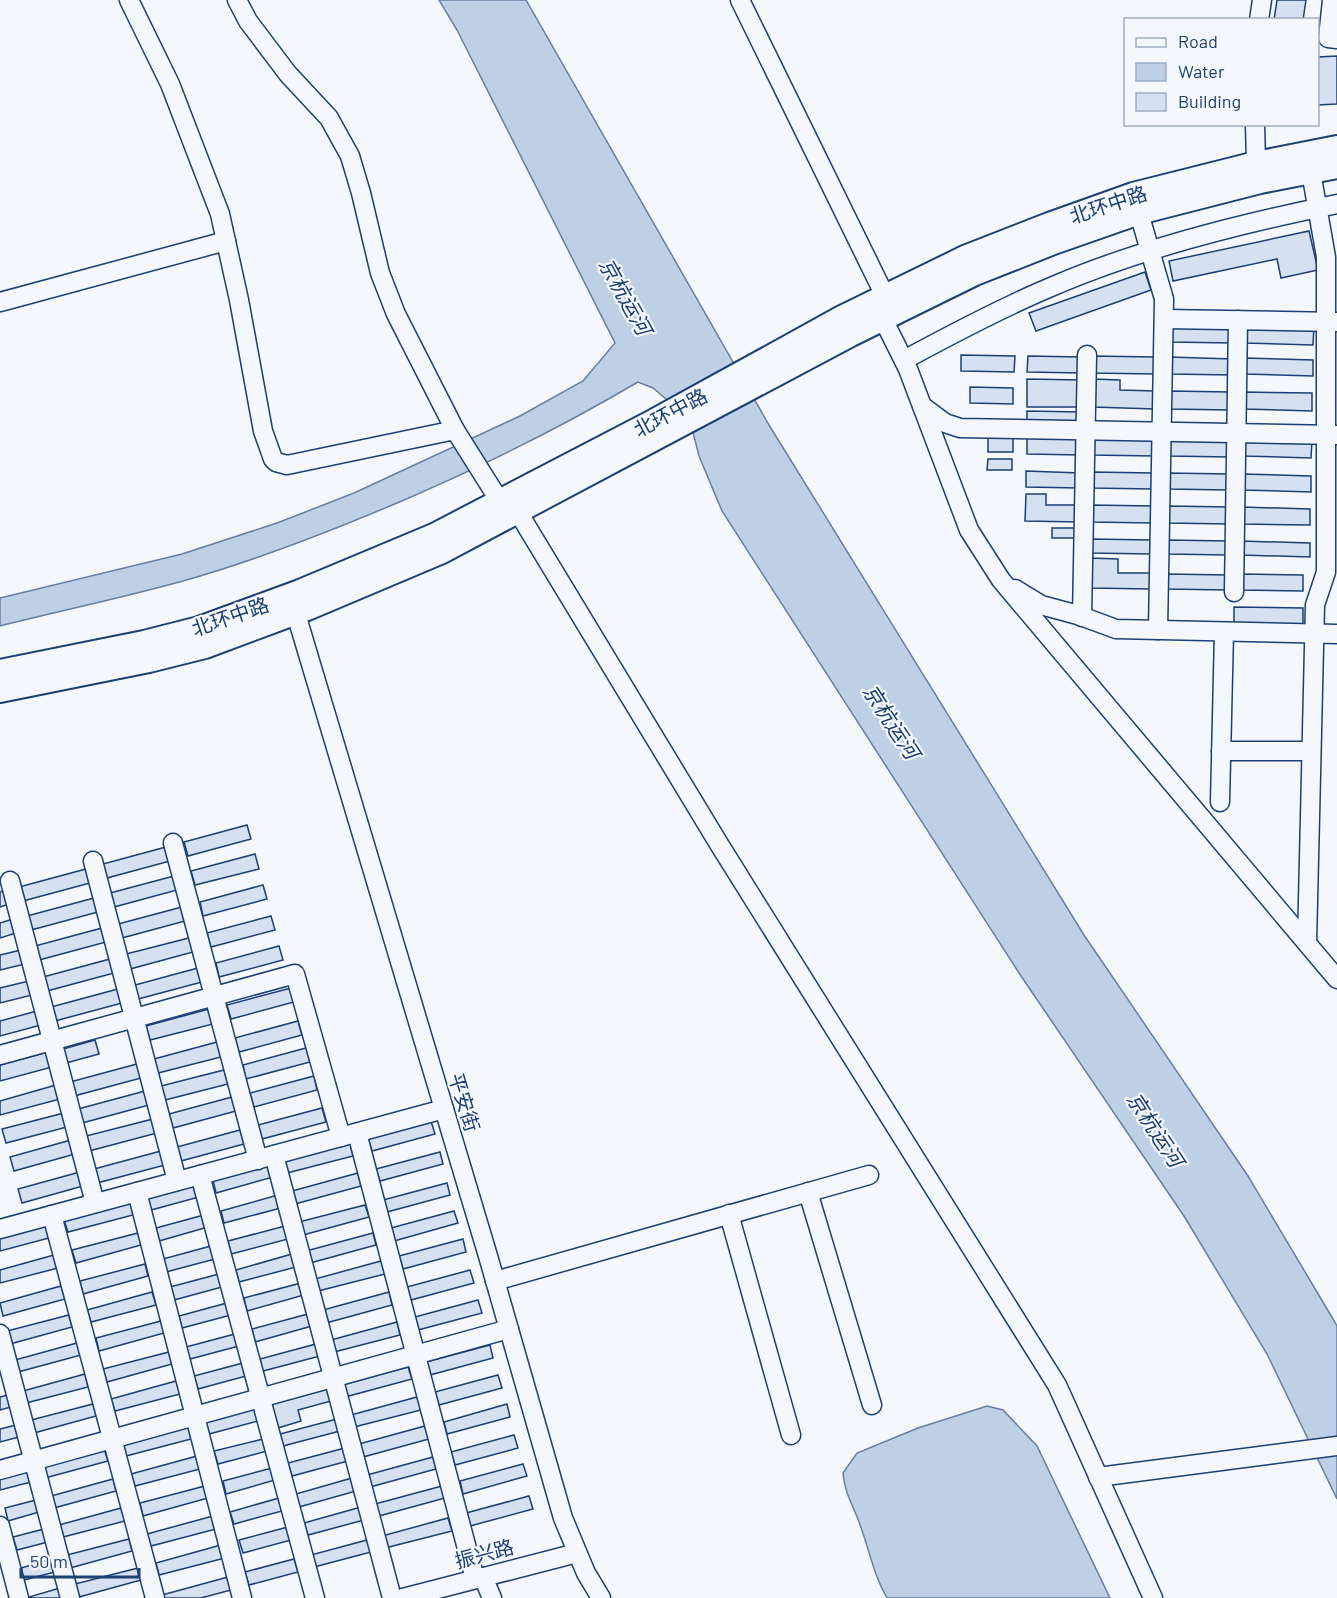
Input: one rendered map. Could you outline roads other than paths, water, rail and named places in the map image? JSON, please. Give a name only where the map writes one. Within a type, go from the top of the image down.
[{"type":"main road","name":"北环中路","points":[[768,369],[842,317],[968,256],[1049,224],[1133,194],[1256,163],[1337,147]]},
{"type":"main road","name":"北环中路","points":[[0,691],[149,661],[205,647],[296,614],[442,552],[518,512],[659,428],[768,369],[883,319],[975,274],[1139,213],[1260,182],[1337,167]]},
{"type":"main road","name":"北环中路","points":[[0,671],[144,642],[209,624],[359,567],[434,535],[499,500],[659,428]]},
{"type":"street","points":[[129,0],[170,84],[220,214],[239,300],[263,431],[268,448],[276,462],[286,465],[455,430]]},
{"type":"street","points":[[237,0],[248,21],[288,74],[329,118],[350,156],[380,273],[396,314],[455,430],[499,500]]},
{"type":"street","points":[[740,0],[885,296]]},
{"type":"street","points":[[1259,18],[1262,0]]},
{"type":"street","points":[[1332,0],[1328,39],[1337,39]]},
{"type":"street","points":[[1255,126],[1256,163]]},
{"type":"street","points":[[1307,943],[1315,605],[1326,572],[1331,435],[1331,322],[1326,257],[1311,172]]},
{"type":"street","points":[[904,360],[959,330],[1051,287],[1110,264],[1189,240],[1337,204]]},
{"type":"street","points":[[1139,213],[1164,299],[1165,319],[1158,630]]},
{"type":"street","points":[[0,302],[226,241]]},
{"type":"street","points":[[883,319],[904,360],[969,530],[1001,580],[1337,979]]},
{"type":"street","points":[[1165,319],[1331,322]]},
{"type":"street","points":[[1234,592],[1238,320]]},
{"type":"street","points":[[1083,617],[1087,355]]},
{"type":"street","points":[[922,406],[945,423],[960,428],[1331,435]]},
{"type":"street","points":[[518,512],[719,844],[1057,1385],[1153,1598]]},
{"type":"street","points":[[1001,580],[1041,605],[1116,629],[1337,634]]},
{"type":"street","name":"平安街","points":[[296,614],[495,1281],[563,1518],[577,1552],[601,1598]]},
{"type":"street","points":[[1220,802],[1224,632]]},
{"type":"street","points":[[1221,751],[1311,751]]},
{"type":"street","points":[[173,843],[214,996],[333,1378],[392,1598]]},
{"type":"street","points":[[93,861],[177,1181]]},
{"type":"street","points":[[10,882],[95,1203]]},
{"type":"street","points":[[0,1055],[296,974],[349,1135],[416,1355],[479,1578],[492,1598]]},
{"type":"street","points":[[0,1229],[444,1110]]},
{"type":"street","points":[[200,1175],[315,1598]]},
{"type":"street","points":[[495,1281],[869,1175]]},
{"type":"street","points":[[137,1192],[242,1598]]},
{"type":"street","points":[[808,1192],[872,1405]]},
{"type":"street","points":[[52,1215],[155,1598]]},
{"type":"street","points":[[729,1215],[791,1435]]},
{"type":"street","points":[[0,1470],[509,1329]]},
{"type":"street","points":[[0,1334],[70,1598]]},
{"type":"street","points":[[1098,1477],[1337,1446]]},
{"type":"street","points":[[0,1526],[19,1598]]},
{"type":"street","name":"振兴路","points":[[403,1598],[428,1595],[479,1578],[577,1552]]},
{"type":"water","name":"京杭运河","points":[[439,0],[526,0],[769,425],[1084,935],[1248,1176],[1337,1326],[1337,1499],[1267,1354],[1184,1216],[1021,976],[722,511],[699,456],[693,432],[681,414],[653,388],[638,382],[555,428],[469,471],[357,520],[274,552],[166,586],[0,626],[0,598],[182,554],[277,523],[354,493],[520,416],[583,381],[615,343],[457,30]]},
{"type":"water","points":[[987,1406],[1003,1410],[1037,1446],[1110,1598],[887,1598],[878,1580],[847,1493],[843,1473],[857,1453],[918,1428]]}]
